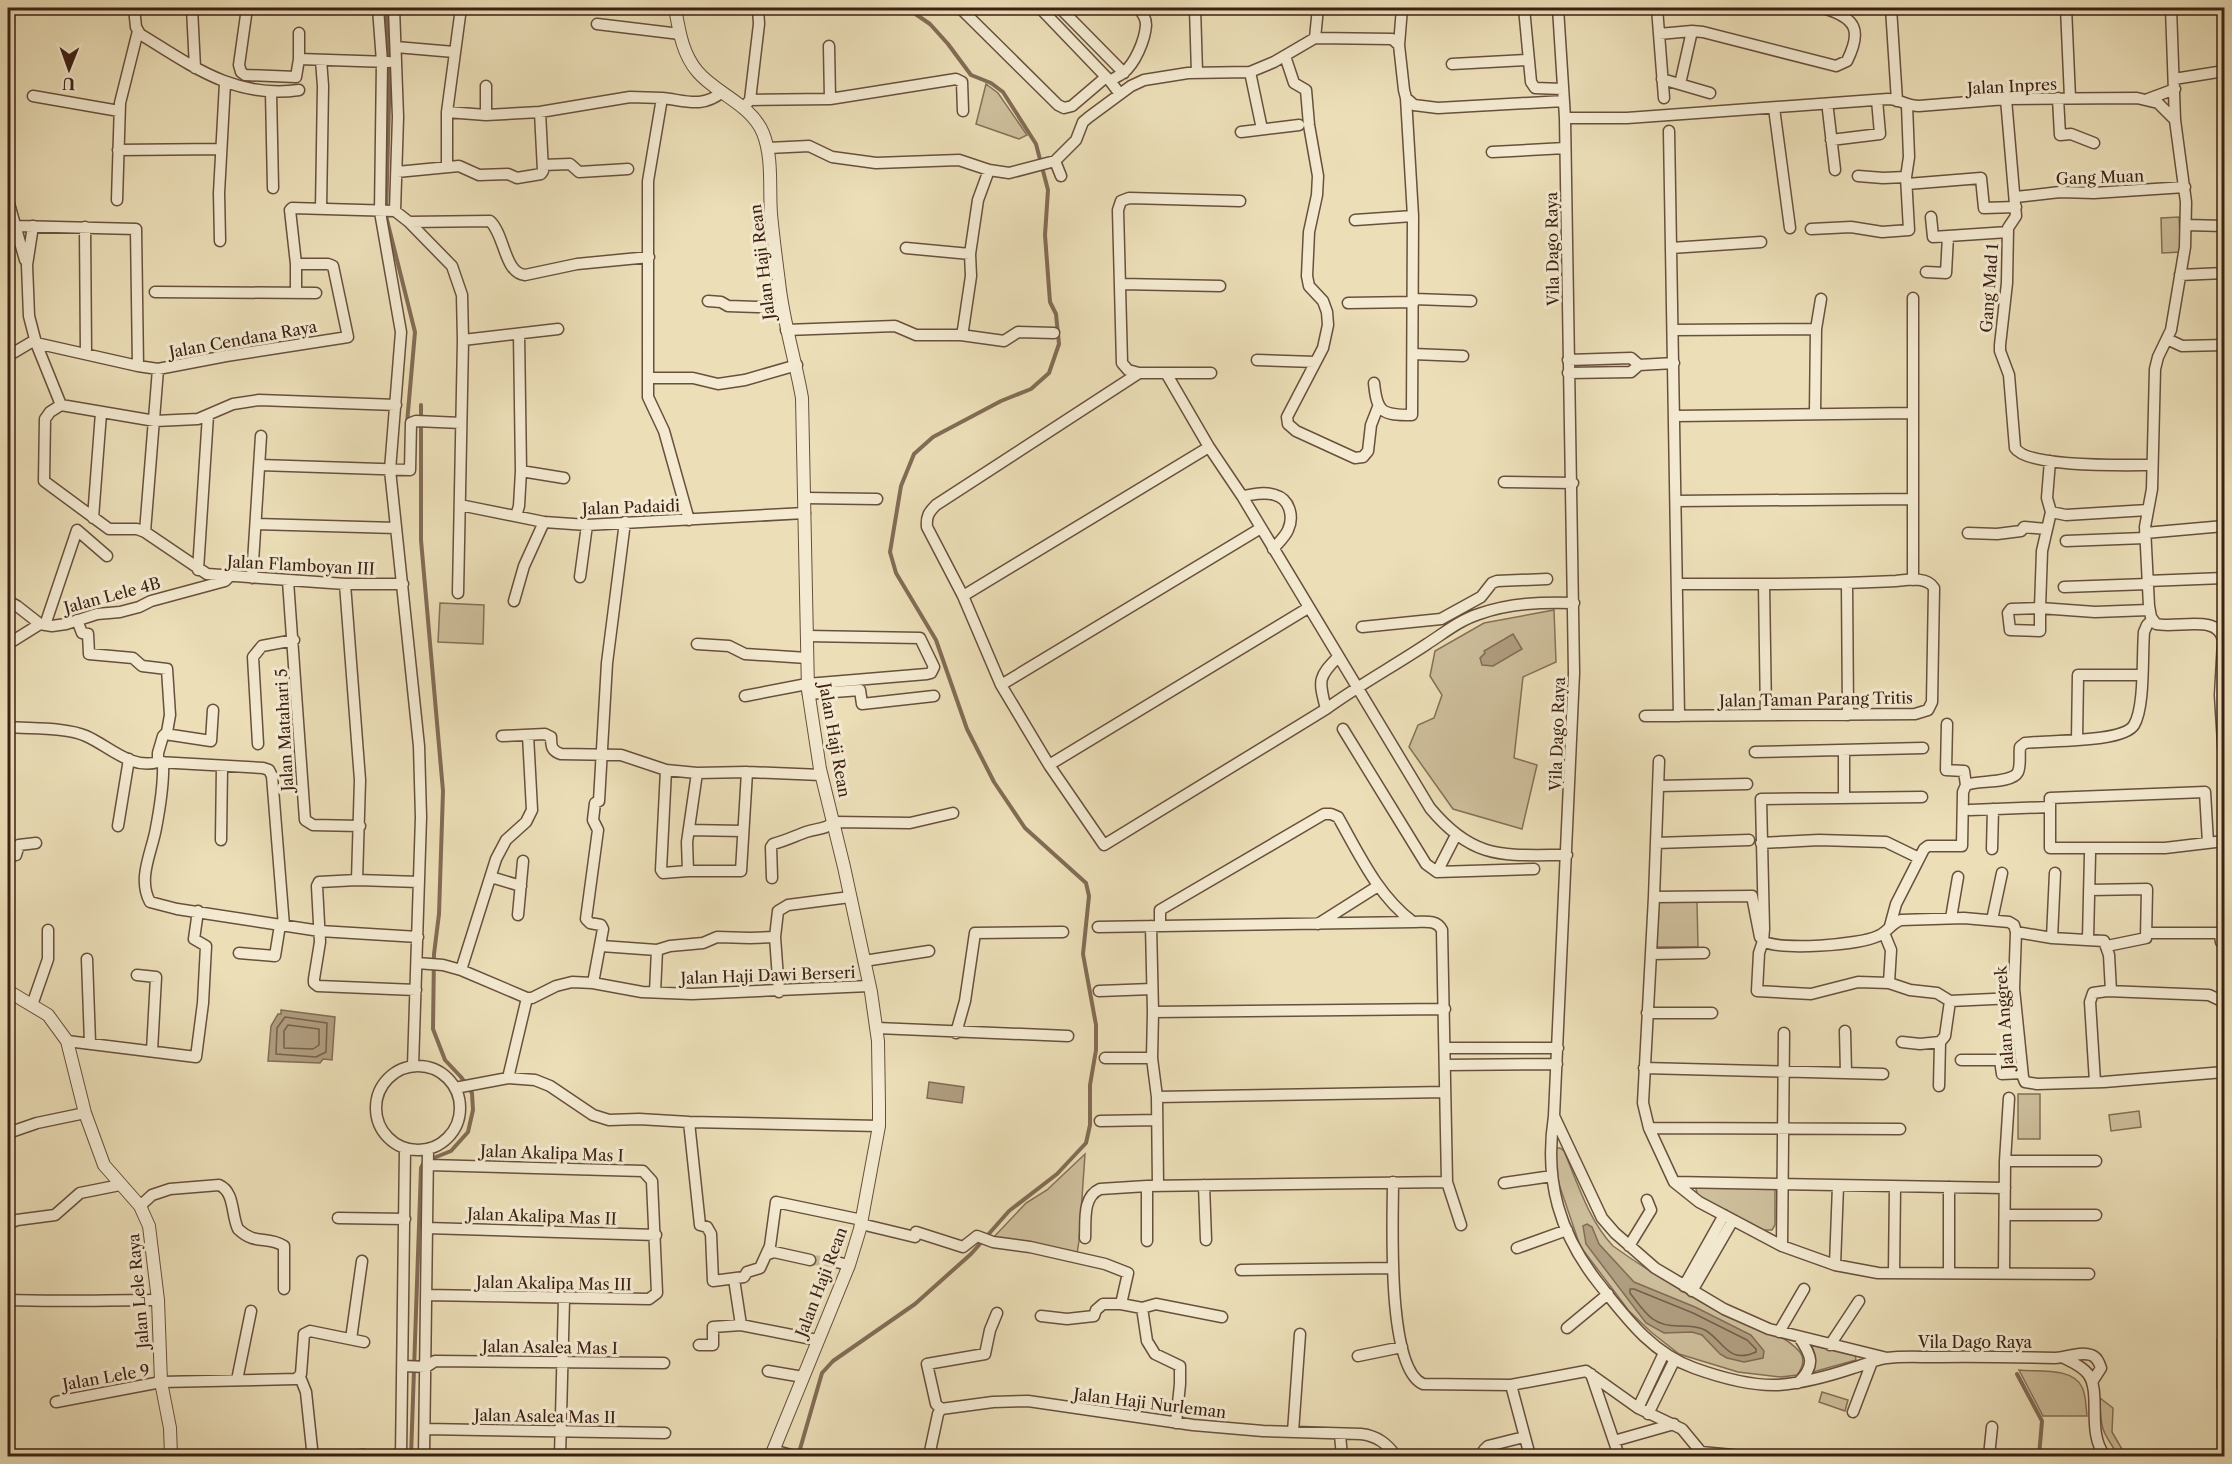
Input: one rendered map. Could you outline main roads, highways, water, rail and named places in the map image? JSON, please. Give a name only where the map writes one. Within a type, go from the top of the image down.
[{"type":"water","points":[[1513,634],[1522,649],[1493,666],[1482,665],[1480,658],[1485,653],[1484,651]]},
{"type":"water","points":[[281,1010],[335,1017],[332,1060],[323,1059],[320,1063],[268,1061],[271,1026],[278,1014],[281,1014]]},
{"type":"water","points":[[929,1082],[964,1087],[962,1103],[927,1098]]},
{"type":"water","points":[[1587,1224],[1592,1227],[1599,1244],[1634,1282],[1695,1307],[1751,1335],[1764,1351],[1763,1358],[1744,1362],[1727,1358],[1702,1335],[1692,1332],[1664,1333],[1646,1323],[1586,1244],[1583,1226]]},
{"type":"waterway","points":[[386,8],[390,66],[386,216],[415,332],[407,423]]},
{"type":"waterway","points":[[798,1456],[822,1373],[833,1361],[915,1304],[971,1254],[1009,1211],[1057,1174],[1086,1143],[1090,1125],[1090,1085],[1096,1050],[1096,1025],[1083,954],[1089,896],[1086,883],[1025,828],[994,782],[967,729],[936,640],[896,573],[890,552],[901,486],[914,454],[933,437],[1001,401],[1031,389],[1049,373],[1059,344],[1056,314],[1050,302],[1045,235],[1048,190],[1036,144],[1003,92],[991,83],[971,75],[930,24],[911,11],[900,8]]},
{"type":"waterway","points":[[421,405],[421,540],[443,791],[439,914],[434,954],[433,1029],[445,1060],[472,1093],[473,1110],[468,1132],[451,1151],[431,1159]]},
{"type":"waterway","points":[[411,1456],[421,1168],[424,1162]]},
{"type":"waterway","points":[[2017,1374],[2042,1421],[2039,1456]]},
{"type":"tunnel","points":[[810,1260],[836,1262]]}]
